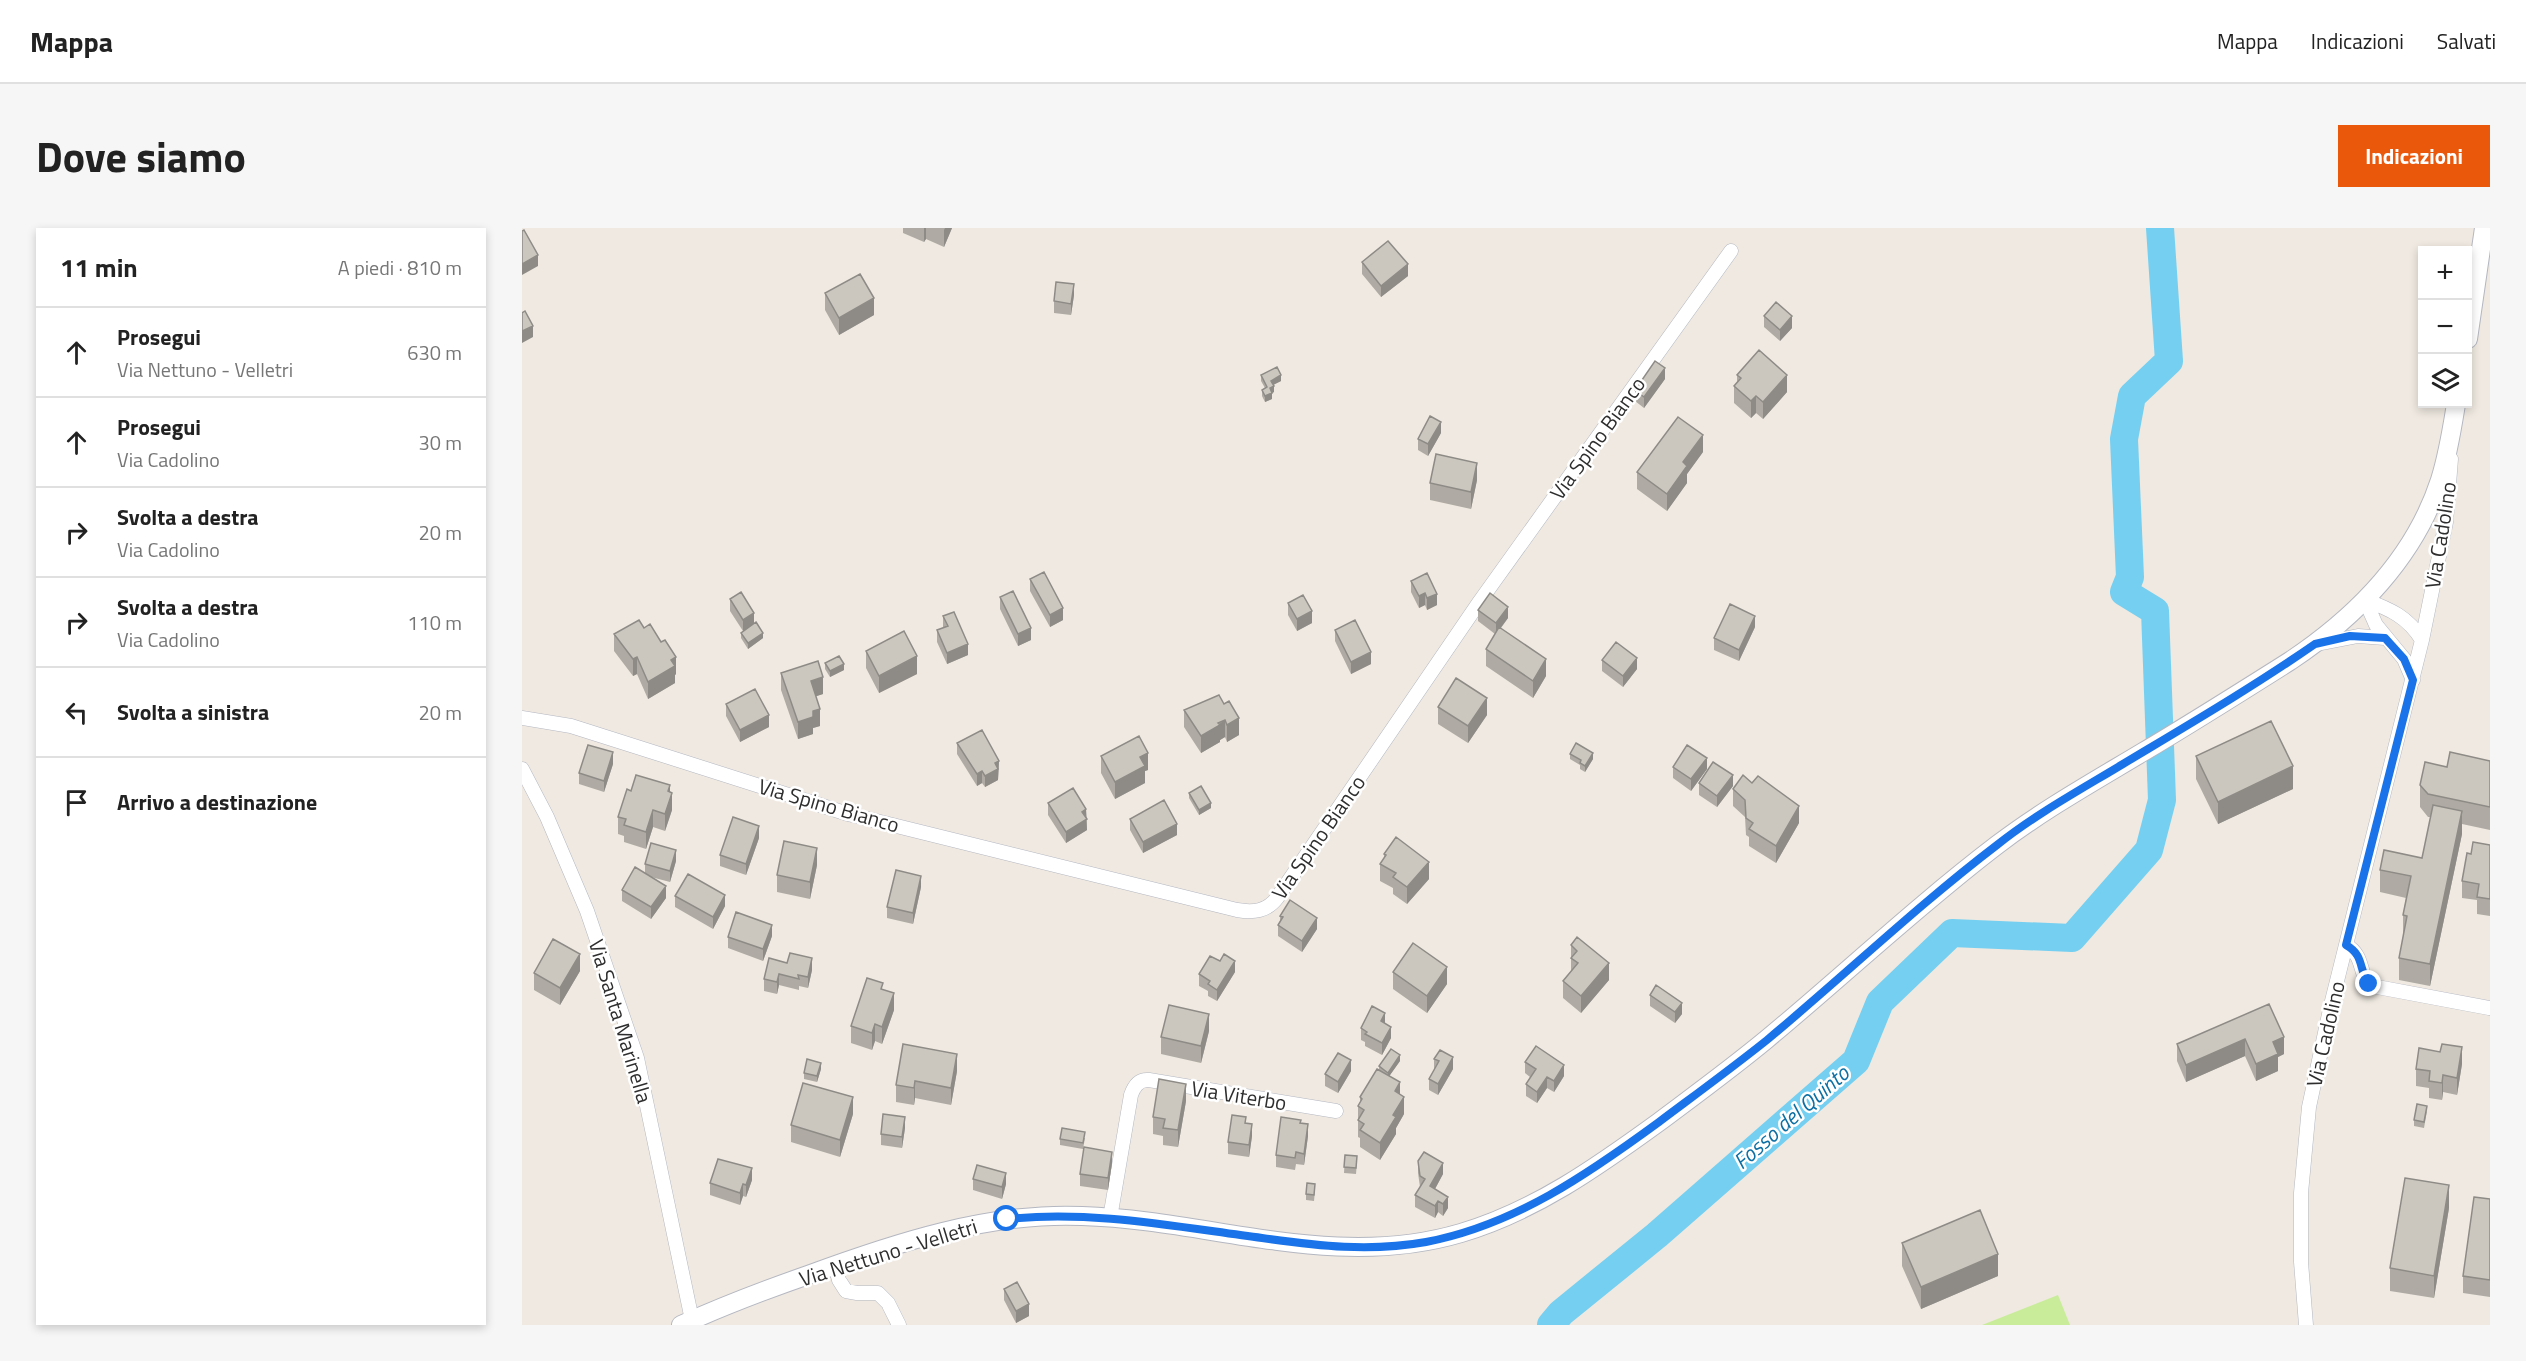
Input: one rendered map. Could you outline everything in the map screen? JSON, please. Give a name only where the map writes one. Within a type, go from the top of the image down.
[{"type":"main road","points":[[2472,311],[2484,228]]},
{"type":"main road","name":"Via Nettuno - Velletri","points":[[686,1323],[836,1264],[905,1243],[1007,1219],[1052,1216],[1110,1218],[1326,1246],[1367,1249],[1440,1239],[1487,1224],[1549,1196],[1592,1170],[1724,1074],[1905,919],[1997,845],[2050,808],[2184,728],[2315,644],[2365,600],[2403,554],[2425,517],[2440,481],[2455,408]]},
{"type":"street","name":"Via Spino Bianco","points":[[522,718],[571,726],[848,814],[1238,910],[1261,910],[1270,906],[1277,898],[1480,601],[1731,251]]},
{"type":"street","name":"Via Cadolino","points":[[2306,1325],[2301,1217],[2305,1137],[2313,1086],[2422,640],[2446,522],[2452,429]]},
{"type":"street","points":[[2365,600],[2374,622],[2404,659],[2413,680]]},
{"type":"street","points":[[2365,600],[2402,616],[2422,640]]},
{"type":"street","points":[[2315,644],[2350,636],[2385,638]]},
{"type":"street","name":"Via Santa Marinella","points":[[522,769],[547,817],[587,911],[634,1047],[686,1323]]},
{"type":"street","points":[[2346,945],[2358,955],[2364,977],[2372,986],[2489,1008]]},
{"type":"street","name":"Via Viterbo","points":[[1110,1218],[1131,1095],[1134,1087],[1141,1081],[1149,1080],[1336,1111]]},
{"type":"street","points":[[836,1264],[839,1280],[846,1291],[878,1293],[888,1303],[899,1325]]},
{"type":"green space","points":[[2058,1295],[2070,1325],[1982,1325]]},
{"type":"building","points":[[524,230],[538,255],[522,264],[522,231]]},
{"type":"building","points":[[1388,241],[1408,264],[1381,286],[1362,262]]},
{"type":"building","points":[[860,274],[874,298],[839,318],[825,293]]},
{"type":"building","points":[[1056,282],[1074,284],[1071,304],[1054,301]]},
{"type":"building","points":[[1776,302],[1792,316],[1780,330],[1764,316]]},
{"type":"building","points":[[525,311],[533,326],[522,331],[522,313]]},
{"type":"building","points":[[1759,350],[1787,375],[1763,402],[1756,396],[1751,401],[1734,386],[1741,378],[1737,375]]},
{"type":"building","points":[[1655,361],[1665,368],[1644,397],[1635,390]]},
{"type":"building","points":[[1277,367],[1281,375],[1271,381],[1274,386],[1270,388],[1272,393],[1265,396],[1262,390],[1267,387],[1261,375]]},
{"type":"building","points":[[1430,416],[1441,422],[1428,444],[1418,439]]},
{"type":"building","points":[[1678,417],[1703,435],[1683,462],[1687,466],[1667,494],[1637,472]]},
{"type":"building","points":[[1436,454],[1477,463],[1471,492],[1430,483]]},
{"type":"building","points":[[1044,572],[1063,608],[1050,615],[1030,579]]},
{"type":"building","points":[[1427,573],[1437,594],[1427,598],[1425,593],[1419,596],[1411,581]]},
{"type":"building","points":[[1013,591],[1031,628],[1018,634],[1000,597]]},
{"type":"building","points":[[741,592],[754,613],[743,620],[730,599]]},
{"type":"building","points":[[1490,593],[1508,607],[1496,623],[1478,610]]},
{"type":"building","points":[[1303,595],[1312,611],[1297,619],[1288,603]]},
{"type":"building","points":[[1730,604],[1755,616],[1739,650],[1714,638]]},
{"type":"building","points":[[954,612],[968,644],[947,653],[937,630],[948,626],[943,616]]},
{"type":"building","points":[[639,620],[644,628],[650,624],[661,642],[665,640],[676,657],[671,660],[675,666],[648,682],[637,657],[633,659],[614,634]]},
{"type":"building","points":[[1355,620],[1371,652],[1351,662],[1335,630]]},
{"type":"building","points":[[756,622],[763,633],[748,643],[741,633]]},
{"type":"building","points":[[1499,627],[1546,659],[1533,681],[1486,649]]},
{"type":"building","points":[[904,631],[917,656],[879,676],[866,651]]},
{"type":"building","points":[[1616,642],[1637,658],[1623,676],[1602,660]]},
{"type":"building","points":[[839,656],[844,664],[830,671],[825,663]]},
{"type":"building","points":[[818,661],[823,677],[811,681],[820,709],[813,711],[813,717],[798,722],[781,673]]},
{"type":"building","points":[[1456,678],[1487,698],[1468,726],[1438,707]]},
{"type":"building","points":[[755,689],[769,715],[740,730],[726,704]]},
{"type":"building","points":[[1219,695],[1224,704],[1229,701],[1239,718],[1227,725],[1225,720],[1218,723],[1220,725],[1201,736],[1184,710]]},
{"type":"building","points":[[2271,721],[2293,766],[2218,802],[2196,756]]},
{"type":"building","points":[[982,730],[999,761],[995,763],[998,769],[985,776],[982,771],[977,774],[957,743]]},
{"type":"building","points":[[1139,736],[1148,753],[1140,757],[1145,766],[1115,782],[1101,756]]},
{"type":"building","points":[[1576,743],[1593,753],[1585,766],[1580,763],[1581,760],[1570,754]]},
{"type":"building","points":[[588,745],[613,752],[604,781],[579,773]]},
{"type":"building","points":[[1687,745],[1707,758],[1691,779],[1673,767]]},
{"type":"building","points":[[2450,752],[2490,761],[2490,807],[2428,794],[2420,785],[2425,762],[2447,767]]},
{"type":"building","points":[[1713,762],[1733,775],[1717,796],[1699,783]]},
{"type":"building","points":[[636,775],[670,785],[668,791],[672,793],[665,814],[653,810],[646,832],[624,825],[626,819],[618,817],[627,789],[631,791]]},
{"type":"building","points":[[1743,775],[1752,783],[1758,776],[1799,806],[1776,846],[1749,829],[1753,823],[1746,818],[1745,800],[1733,789]]},
{"type":"building","points":[[1201,786],[1211,803],[1199,810],[1189,793]]},
{"type":"building","points":[[1073,788],[1086,809],[1082,812],[1087,819],[1066,832],[1048,803]]},
{"type":"building","points":[[1164,800],[1177,824],[1143,842],[1130,819]]},
{"type":"building","points":[[2433,805],[2462,811],[2430,964],[2399,958],[2407,916],[2403,915],[2411,876],[2380,870],[2384,850],[2422,858]]},
{"type":"building","points":[[733,817],[759,826],[746,864],[720,855]]},
{"type":"building","points":[[1396,837],[1429,862],[1407,887],[1393,877],[1396,873],[1380,864]]},
{"type":"building","points":[[784,841],[817,848],[810,882],[777,875]]},
{"type":"building","points":[[2473,842],[2490,845],[2490,899],[2477,897],[2479,884],[2462,881],[2467,853],[2471,854]]},
{"type":"building","points":[[651,843],[676,850],[670,871],[645,864]]},
{"type":"building","points":[[635,867],[666,886],[651,907],[622,890]]},
{"type":"building","points":[[896,870],[921,876],[913,913],[887,907]]},
{"type":"building","points":[[688,874],[725,895],[713,917],[675,896]]},
{"type":"building","points":[[1290,900],[1317,918],[1302,941],[1278,925],[1283,917],[1280,916]]},
{"type":"building","points":[[736,912],[772,925],[763,949],[728,937]]},
{"type":"building","points":[[1577,937],[1609,963],[1581,996],[1563,981],[1578,963],[1571,958],[1577,951],[1571,945]]},
{"type":"building","points":[[553,939],[580,954],[560,988],[534,973]]},
{"type":"building","points":[[1413,943],[1447,967],[1427,996],[1393,972]]},
{"type":"building","points":[[790,953],[812,958],[808,977],[798,975],[799,979],[779,974],[777,982],[764,979],[769,958],[787,963]]},
{"type":"building","points":[[1224,954],[1235,961],[1217,990],[1208,984],[1210,981],[1199,974],[1210,956],[1220,961]]},
{"type":"building","points":[[867,978],[883,983],[881,989],[894,993],[882,1027],[875,1024],[872,1033],[851,1026]]},
{"type":"building","points":[[1656,985],[1682,1003],[1675,1012],[1650,995]]},
{"type":"building","points":[[2269,1004],[2284,1037],[2273,1042],[2278,1054],[2256,1064],[2245,1039],[2186,1065],[2177,1044]]},
{"type":"building","points":[[1169,1005],[1209,1014],[1201,1046],[1161,1037]]},
{"type":"building","points":[[1372,1006],[1385,1013],[1381,1021],[1391,1027],[1382,1043],[1365,1034],[1367,1032],[1361,1028]]},
{"type":"building","points":[[903,1044],[957,1054],[951,1088],[915,1081],[914,1088],[896,1085]]},
{"type":"building","points":[[2442,1044],[2462,1047],[2457,1078],[2443,1075],[2442,1083],[2429,1081],[2430,1071],[2416,1069],[2419,1048],[2440,1052]]},
{"type":"building","points":[[1536,1046],[1564,1065],[1554,1081],[1547,1077],[1537,1092],[1526,1084],[1536,1069],[1525,1062]]},
{"type":"building","points":[[1391,1049],[1400,1055],[1388,1073],[1379,1066]]},
{"type":"building","points":[[1440,1050],[1453,1057],[1438,1084],[1429,1079],[1439,1061],[1434,1059]]},
{"type":"building","points":[[1338,1053],[1351,1060],[1338,1082],[1325,1074]]},
{"type":"building","points":[[807,1059],[821,1063],[817,1076],[804,1073]]},
{"type":"building","points":[[1377,1069],[1400,1082],[1395,1091],[1404,1097],[1393,1115],[1396,1117],[1380,1143],[1360,1130],[1364,1124],[1358,1120],[1364,1110],[1358,1106],[1362,1099],[1360,1097]]},
{"type":"building","points":[[1159,1079],[1186,1084],[1178,1130],[1163,1128],[1165,1119],[1153,1117]]},
{"type":"building","points":[[803,1083],[853,1097],[840,1140],[791,1125]]},
{"type":"building","points":[[2417,1104],[2427,1106],[2424,1122],[2414,1120]]},
{"type":"building","points":[[883,1114],[905,1117],[902,1137],[881,1134]]},
{"type":"building","points":[[1232,1115],[1246,1117],[1245,1123],[1252,1124],[1249,1145],[1228,1142]]},
{"type":"building","points":[[1281,1117],[1301,1120],[1300,1123],[1308,1124],[1304,1154],[1296,1152],[1295,1158],[1276,1155]]},
{"type":"building","points":[[1062,1128],[1085,1132],[1083,1143],[1060,1139]]},
{"type":"building","points":[[1084,1147],[1112,1152],[1108,1178],[1080,1174]]},
{"type":"building","points":[[1424,1152],[1443,1163],[1430,1186],[1448,1197],[1443,1204],[1438,1201],[1435,1206],[1415,1195],[1425,1179],[1420,1176],[1418,1161]]},
{"type":"building","points":[[1345,1155],[1357,1156],[1356,1168],[1344,1167]]},
{"type":"building","points":[[718,1159],[752,1168],[746,1185],[743,1184],[740,1193],[710,1183]]},
{"type":"building","points":[[977,1165],[1006,1173],[1002,1187],[973,1179]]},
{"type":"building","points":[[2405,1178],[2449,1185],[2434,1276],[2390,1268]]},
{"type":"building","points":[[1307,1183],[1315,1184],[1314,1195],[1306,1194]]},
{"type":"building","points":[[2474,1197],[2490,1199],[2490,1280],[2463,1276]]},
{"type":"building","points":[[1980,1210],[1998,1254],[1921,1287],[1902,1243]]},
{"type":"building","points":[[1017,1282],[1029,1304],[1016,1311],[1004,1289]]},
{"type":"waterway","name":"Fosso del Quinto","points":[[1551,1325],[1561,1313],[1657,1235],[1856,1061],[1880,1002],[1952,933],[2072,938],[2149,850],[2162,800],[2155,611],[2124,592],[2130,577],[2124,439],[2132,396],[2169,361],[2160,228]]},
{"type":"route","points":[[1007,1219],[1052,1216],[1098,1217],[1326,1246],[1367,1249],[1440,1239],[1508,1216],[1577,1180],[1724,1074],[1792,1018],[1877,942],[2022,827],[2184,728],[2315,644],[2358,636],[2385,638],[2404,659],[2413,680],[2346,945],[2358,955],[2364,977],[2369,984]]}]
